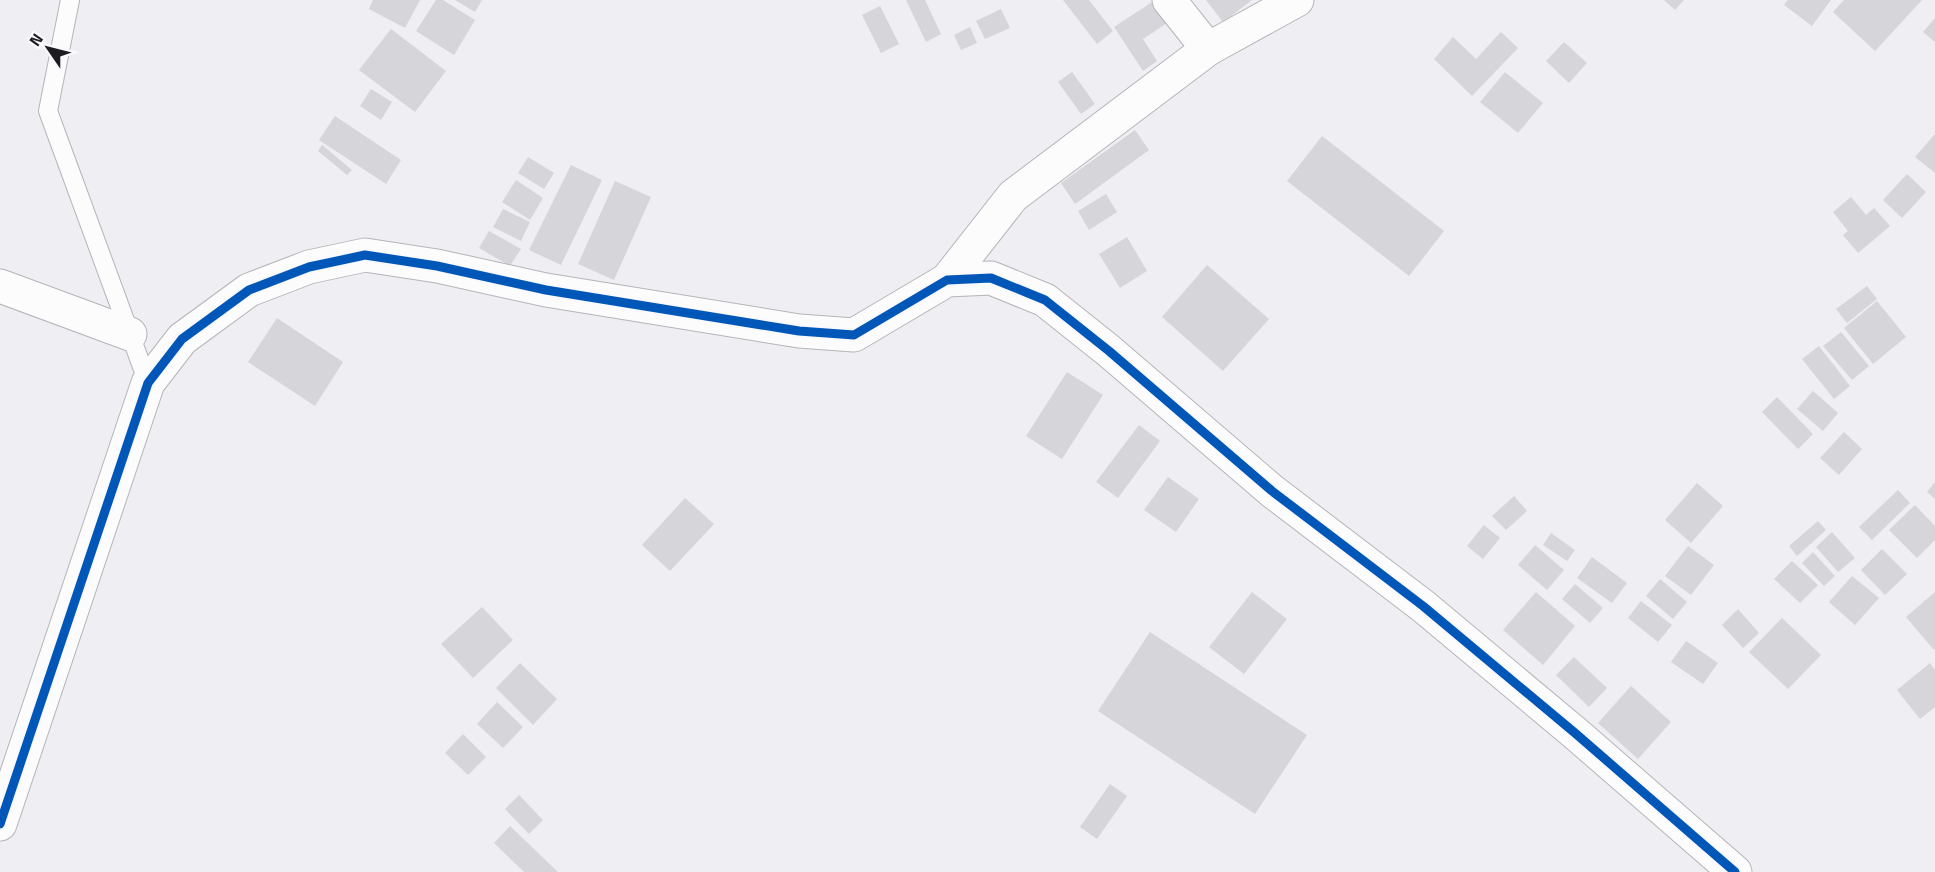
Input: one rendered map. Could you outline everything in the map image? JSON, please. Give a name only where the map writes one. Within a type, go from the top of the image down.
[{"type":"street","points":[[1169,0],[1208,49]]},
{"type":"street","points":[[0,824],[148,383],[182,339],[249,290],[309,267],[365,255],[437,266],[546,290],[799,331],[854,335],[947,280],[1013,196],[1208,49],[1297,0]]},
{"type":"street","points":[[947,280],[991,278],[1044,300],[1109,351],[1272,491],[1432,614],[1575,733],[1735,872]]},
{"type":"street","points":[[0,286],[130,334]]},
{"type":"lane","points":[[70,0],[48,111],[148,383]]},
{"type":"building","points":[[373,0],[420,0],[405,28],[369,9]]},
{"type":"building","points":[[436,0],[443,0],[475,20],[454,55],[416,31]]},
{"type":"building","points":[[455,0],[482,0],[475,12]]},
{"type":"building","points":[[906,0],[925,0],[941,34],[926,42]]},
{"type":"building","points":[[1063,0],[1089,0],[1113,31],[1097,44]]},
{"type":"building","points":[[1155,0],[1170,21],[1143,39],[1157,61],[1143,71],[1114,27]]},
{"type":"building","points":[[1206,0],[1252,0],[1223,22]]},
{"type":"building","points":[[1664,0],[1684,0],[1675,10]]},
{"type":"building","points":[[1788,0],[1831,0],[1812,26],[1784,5]]},
{"type":"building","points":[[1844,0],[1922,0],[1875,51],[1833,12]]},
{"type":"building","points":[[880,6],[899,44],[881,53],[862,15]]},
{"type":"building","points":[[1001,9],[1010,28],[985,39],[976,21]]},
{"type":"building","points":[[1935,18],[1935,42],[1923,32]]},
{"type":"building","points":[[970,27],[977,43],[961,50],[954,35]]},
{"type":"building","points":[[391,29],[446,71],[415,112],[359,70]]},
{"type":"building","points":[[1501,32],[1518,48],[1472,96],[1434,59],[1453,37],[1476,59]]},
{"type":"building","points":[[1564,42],[1587,63],[1569,83],[1546,61]]},
{"type":"building","points":[[1072,72],[1095,104],[1081,114],[1058,82]]},
{"type":"building","points":[[1505,72],[1543,103],[1518,133],[1480,102]]},
{"type":"building","points":[[371,89],[392,102],[381,120],[360,106]]},
{"type":"building","points":[[335,116],[401,160],[386,184],[319,140]]},
{"type":"building","points":[[1135,130],[1149,150],[1075,204],[1061,183]]},
{"type":"building","points":[[1935,134],[1935,173],[1915,157]]},
{"type":"building","points":[[1322,136],[1444,231],[1409,276],[1287,181]]},
{"type":"building","points":[[322,145],[352,170],[347,175],[318,151]]},
{"type":"building","points":[[528,157],[554,173],[544,189],[518,173]]},
{"type":"building","points":[[571,165],[602,180],[561,265],[529,250]]},
{"type":"building","points":[[1907,174],[1926,192],[1902,218],[1883,200]]},
{"type":"building","points":[[516,180],[543,198],[530,220],[502,202]]},
{"type":"building","points":[[615,181],[651,197],[614,280],[578,264]]},
{"type":"building","points":[[1106,194],[1117,212],[1089,230],[1078,211]]},
{"type":"building","points":[[1851,197],[1866,215],[1874,208],[1890,226],[1858,253],[1843,235],[1848,231],[1833,212]]},
{"type":"building","points":[[503,209],[530,222],[521,241],[493,227]]},
{"type":"building","points":[[489,231],[521,249],[510,266],[479,248]]},
{"type":"building","points":[[1127,237],[1147,271],[1120,288],[1099,254]]},
{"type":"building","points":[[1207,265],[1269,319],[1223,371],[1162,317]]},
{"type":"building","points":[[1867,286],[1877,299],[1847,323],[1836,309]]},
{"type":"building","points":[[1877,301],[1906,337],[1873,364],[1844,328]]},
{"type":"building","points":[[277,318],[343,362],[315,406],[248,362]]},
{"type":"building","points":[[1841,332],[1869,366],[1852,380],[1823,346]]},
{"type":"building","points":[[1819,346],[1850,386],[1834,399],[1802,359]]},
{"type":"building","points":[[1067,372],[1103,395],[1062,459],[1026,436]]},
{"type":"building","points":[[1813,391],[1838,413],[1823,431],[1797,409]]},
{"type":"building","points":[[1777,397],[1813,434],[1798,449],[1762,412]]},
{"type":"building","points":[[1139,425],[1160,441],[1118,498],[1096,482]]},
{"type":"building","points":[[1844,432],[1862,449],[1839,475],[1820,458]]},
{"type":"building","points":[[1168,477],[1199,499],[1176,532],[1144,510]]},
{"type":"building","points":[[1935,482],[1935,499],[1927,492]]},
{"type":"building","points":[[1697,483],[1723,506],[1691,543],[1665,520]]},
{"type":"building","points":[[1898,490],[1910,503],[1872,540],[1859,527]]},
{"type":"building","points":[[1514,496],[1527,511],[1506,530],[1492,516]]},
{"type":"building","points":[[685,498],[714,524],[670,571],[642,545]]},
{"type":"building","points":[[1915,505],[1935,526],[1935,540],[1917,558],[1889,530]]},
{"type":"building","points":[[1818,521],[1826,530],[1797,556],[1789,546]]},
{"type":"building","points":[[1484,525],[1500,538],[1483,559],[1467,546]]},
{"type":"building","points":[[1832,532],[1855,558],[1838,572],[1816,547]]},
{"type":"building","points":[[1551,533],[1575,550],[1567,561],[1543,545]]},
{"type":"building","points":[[1535,545],[1564,570],[1547,590],[1518,565]]},
{"type":"building","points":[[1688,546],[1714,565],[1691,595],[1665,576]]},
{"type":"building","points":[[1882,549],[1907,574],[1885,595],[1861,570]]},
{"type":"building","points":[[1813,552],[1835,576],[1824,586],[1802,563]]},
{"type":"building","points":[[1592,557],[1627,583],[1612,603],[1577,578]]},
{"type":"building","points":[[1792,561],[1818,585],[1800,603],[1774,579]]},
{"type":"building","points":[[1852,576],[1879,598],[1855,625],[1829,602]]},
{"type":"building","points":[[1660,579],[1687,602],[1673,619],[1646,596]]},
{"type":"building","points":[[1575,584],[1603,608],[1590,623],[1562,599]]},
{"type":"building","points":[[1252,592],[1287,619],[1244,674],[1209,647]]},
{"type":"building","points":[[1536,592],[1575,626],[1543,665],[1503,630]]},
{"type":"building","points":[[1935,592],[1935,649],[1934,650],[1906,617]]},
{"type":"building","points":[[1641,601],[1672,625],[1658,642],[1628,618]]},
{"type":"building","points":[[482,607],[513,640],[473,678],[441,644]]},
{"type":"building","points":[[1738,609],[1759,633],[1743,648],[1722,625]]},
{"type":"building","points":[[1782,618],[1821,655],[1788,689],[1749,652]]},
{"type":"building","points":[[1150,632],[1307,735],[1255,814],[1098,711]]},
{"type":"building","points":[[1686,641],[1718,663],[1703,684],[1671,662]]},
{"type":"building","points":[[1574,657],[1607,688],[1589,707],[1556,675]]},
{"type":"building","points":[[520,663],[557,699],[533,725],[496,688]]},
{"type":"building","points":[[1930,663],[1935,670],[1935,707],[1920,719],[1897,690]]},
{"type":"building","points":[[1631,686],[1671,722],[1638,759],[1598,723]]},
{"type":"building","points":[[497,702],[523,727],[503,748],[477,724]]},
{"type":"building","points":[[463,734],[486,757],[468,775],[445,753]]},
{"type":"building","points":[[1110,784],[1127,796],[1097,839],[1080,827]]},
{"type":"building","points":[[519,795],[543,820],[529,834],[505,809]]},
{"type":"building","points":[[510,826],[558,872],[524,872],[494,843]]},
{"type":"cycle path","points":[[0,824],[148,383],[182,339],[249,290],[309,267],[365,255],[437,266],[546,290],[799,331],[854,335],[947,280],[991,278],[1045,300],[1109,351],[1272,491],[1423,606],[1575,733],[1735,872]]}]
